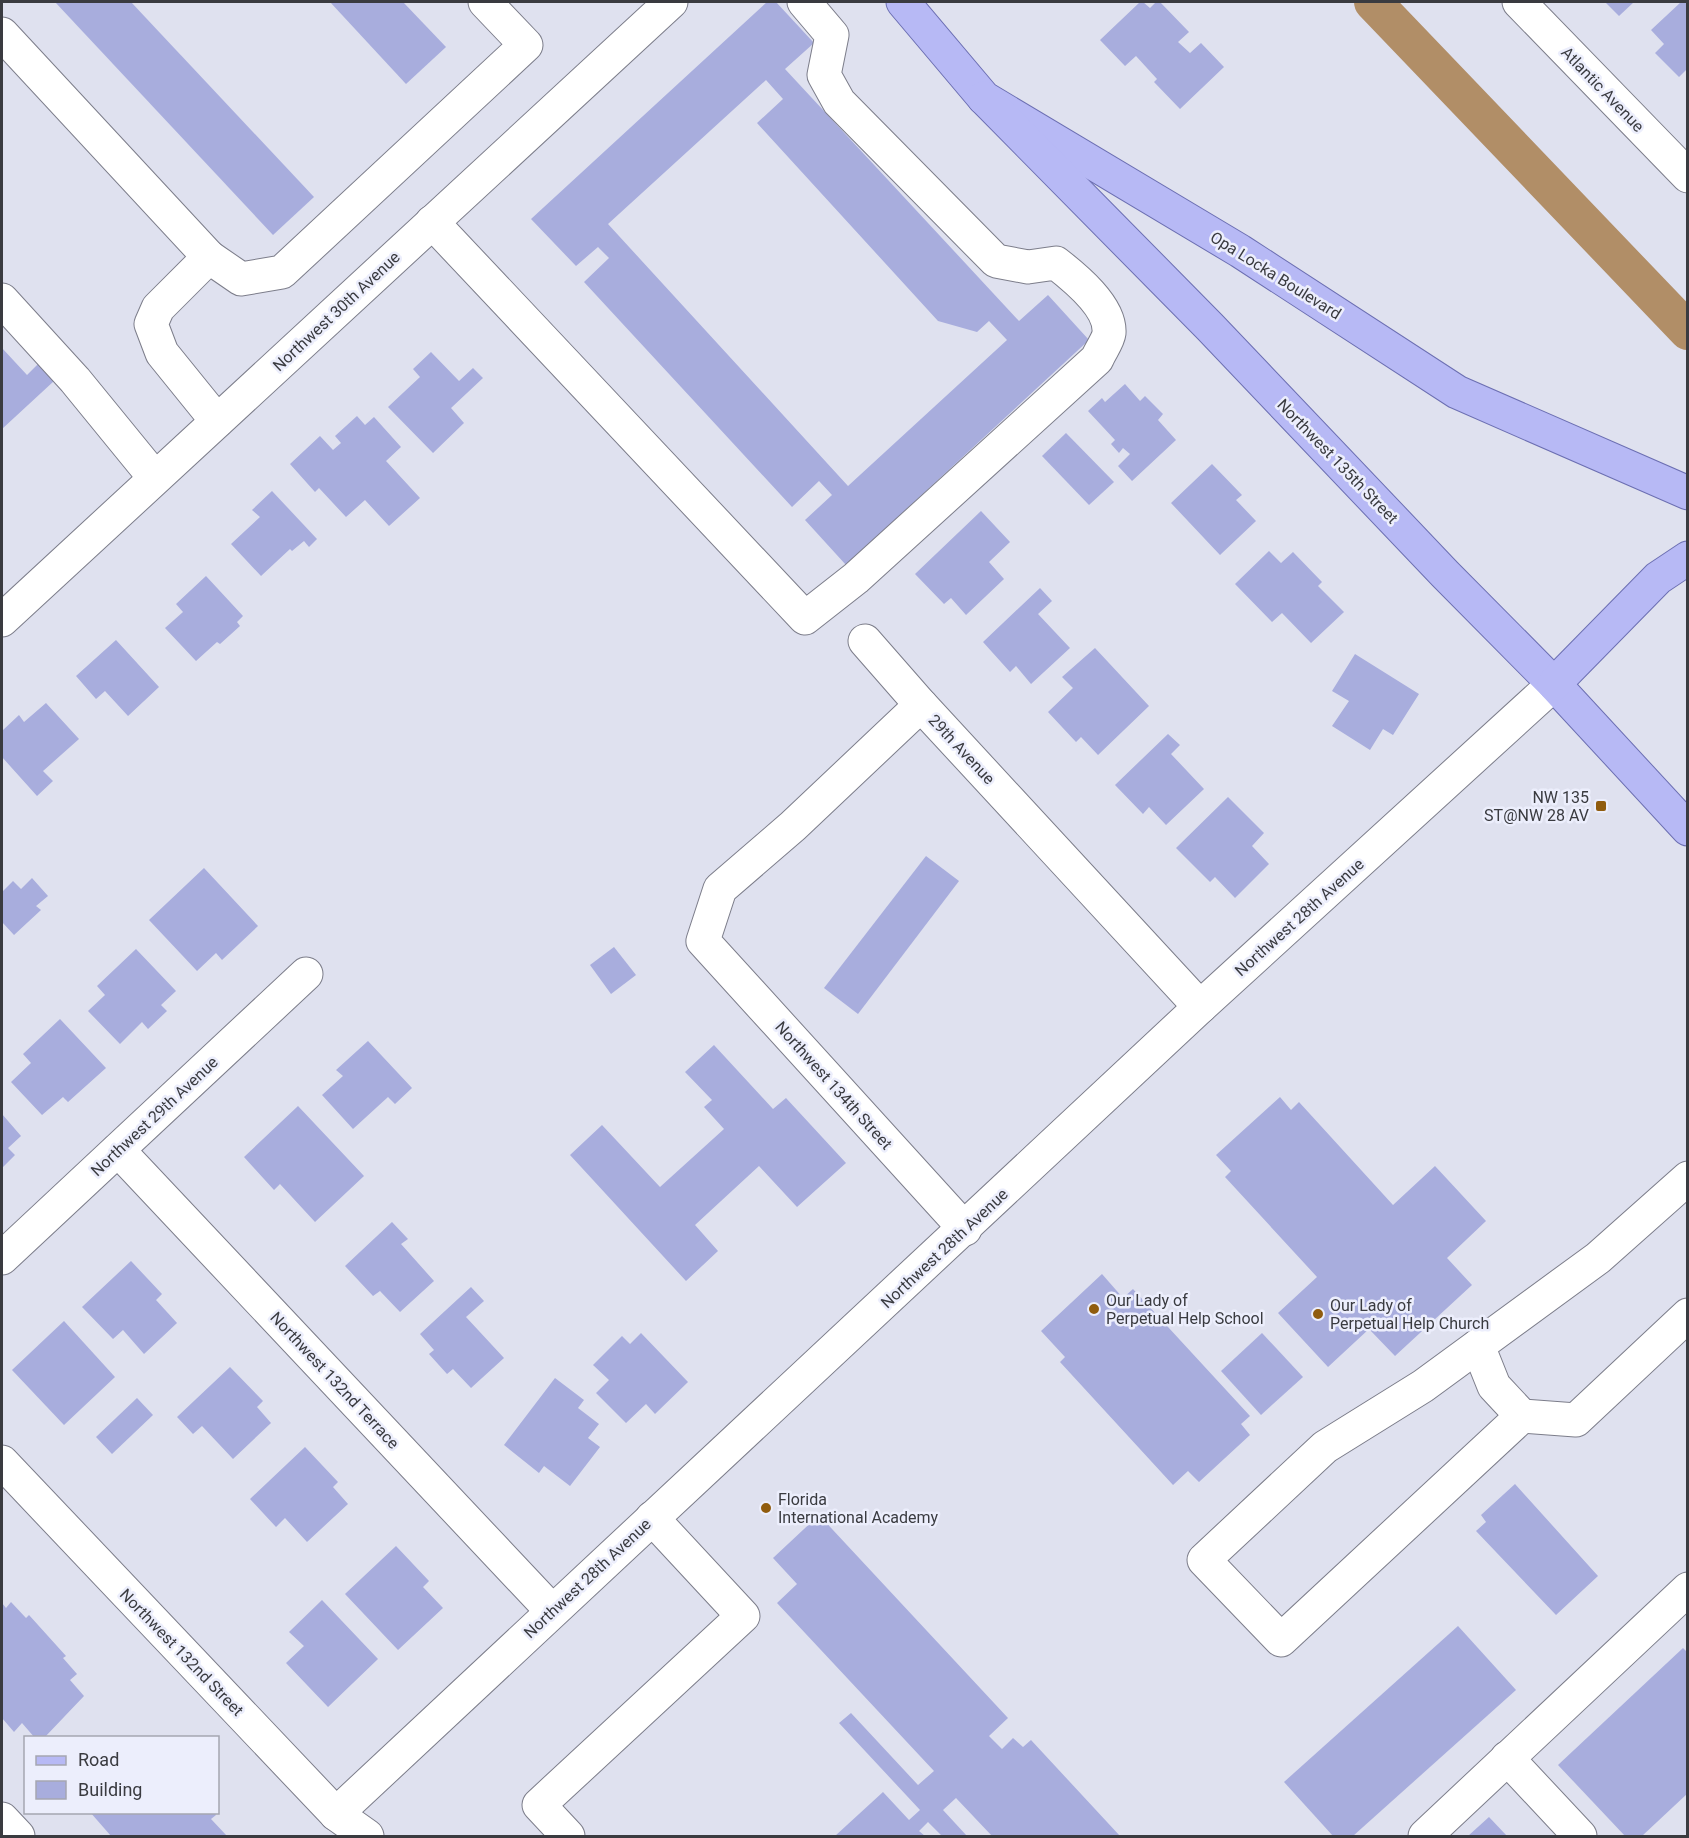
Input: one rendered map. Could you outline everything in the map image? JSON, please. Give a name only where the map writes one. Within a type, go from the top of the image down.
[{"type":"main road","name":"Opa Locka Boulevard","points":[[903,2],[984,98],[1240,251],[1457,392],[1688,493]]},
{"type":"main road","name":"Northwest 135th Street","points":[[984,98],[1210,327],[1554,684],[1688,829]]},
{"type":"main road","points":[[1554,684],[1659,578],[1688,558]]},
{"type":"street","points":[[2,34],[209,257],[241,279],[282,272],[526,45],[485,2]]},
{"type":"street","name":"Northwest 30th Avenue","points":[[2,620],[670,2]]},
{"type":"street","points":[[432,222],[805,618],[855,578],[1097,359],[1109,333],[1104,314],[1083,284],[1056,263],[1028,267],[996,261],[839,102],[824,75],[832,35],[804,2]]},
{"type":"street","name":"Atlantic Avenue","points":[[1519,2],[1688,176]]},
{"type":"street","points":[[209,257],[158,308],[151,324],[162,353],[217,421]]},
{"type":"street","points":[[2,300],[75,380],[154,478]]},
{"type":"street","points":[[865,641],[921,705]]},
{"type":"street","name":"Northwest 28th Avenue","points":[[336,1815],[1200,1007],[1554,684]]},
{"type":"street","name":"29th Avenue","points":[[703,940],[720,889],[793,826],[921,705],[1200,1007]]},
{"type":"street","name":"Northwest 134th Street","points":[[703,940],[965,1229]]},
{"type":"street","name":"Northwest 29th Avenue","points":[[2,1258],[306,974]]},
{"type":"street","name":"Northwest 132nd Terrace","points":[[118,1149],[552,1611]]},
{"type":"street","points":[[1522,1416],[1281,1640],[1204,1560],[1325,1447],[1423,1386],[1598,1258],[1688,1178]]},
{"type":"street","points":[[1478,1346],[1494,1386],[1522,1416],[1576,1420],[1688,1315]]},
{"type":"street","name":"Northwest 132nd Street","points":[[2,1462],[336,1815],[367,1836]]},
{"type":"street","points":[[568,1836],[539,1805],[743,1616],[652,1518]]},
{"type":"street","points":[[1425,1836],[1684,1600]]},
{"type":"street","points":[[1508,1758],[1580,1836]]},
{"type":"street","points":[[2,1819],[18,1836]]},
{"type":"building","points":[[55,2],[131,2],[314,197],[273,235]]},
{"type":"building","points":[[330,2],[403,2],[446,47],[406,84]]},
{"type":"building","points":[[767,2],[776,2],[814,43],[785,69],[1019,321],[1048,295],[1089,340],[846,565],[805,520],[832,495],[819,481],[792,507],[584,282],[609,258],[598,247],[576,266],[531,219]],"holes":[[[766,80],[783,99],[757,123],[938,321],[977,332],[989,321],[1007,340],[848,486],[608,224]]]},
{"type":"building","points":[[1140,2],[1150,8],[1156,2],[1160,2],[1189,32],[1178,42],[1190,53],[1201,43],[1224,67],[1180,109],[1154,82],[1157,79],[1136,56],[1125,66],[1100,40]]},
{"type":"building","points":[[1605,2],[1634,2],[1619,16]]},
{"type":"building","points":[[1681,2],[1688,2],[1688,68],[1679,77],[1655,53],[1664,44],[1651,30]]},
{"type":"building","points":[[2,348],[27,375],[38,364],[54,381],[2,429]]},
{"type":"building","points":[[431,352],[459,381],[473,368],[483,378],[451,408],[464,423],[433,453],[388,407],[420,377],[413,369]]},
{"type":"building","points":[[1125,384],[1140,401],[1145,396],[1163,414],[1158,420],[1176,440],[1132,481],[1118,466],[1130,454],[1123,448],[1119,453],[1111,444],[1115,440],[1088,411],[1102,398],[1105,402]]},
{"type":"building","points":[[357,416],[365,425],[374,417],[401,447],[386,461],[420,498],[389,526],[365,500],[346,517],[319,488],[315,492],[290,464],[320,436],[333,450],[341,443],[335,436]]},
{"type":"building","points":[[1066,433],[1114,482],[1089,505],[1042,456]]},
{"type":"building","points":[[1212,464],[1242,495],[1236,500],[1256,521],[1220,555],[1171,503]]},
{"type":"building","points":[[272,491],[317,539],[309,547],[304,541],[292,551],[290,549],[261,576],[231,544],[260,517],[252,510]]},
{"type":"building","points":[[981,511],[1010,542],[989,562],[1004,579],[966,615],[951,598],[944,604],[915,574]]},
{"type":"building","points":[[1269,551],[1281,563],[1293,552],[1322,582],[1318,586],[1344,612],[1311,643],[1282,613],[1272,622],[1235,584]]},
{"type":"building","points":[[206,576],[243,616],[237,622],[240,626],[196,661],[165,628],[183,612],[176,604]]},
{"type":"building","points":[[1040,588],[1052,601],[1038,614],[1070,648],[1031,684],[1016,666],[1010,672],[983,642]]},
{"type":"building","points":[[116,640],[159,687],[128,716],[105,691],[96,699],[76,676]]},
{"type":"building","points":[[1095,648],[1149,706],[1098,755],[1081,737],[1076,742],[1048,712],[1073,688],[1062,677]]},
{"type":"building","points":[[1355,654],[1419,694],[1393,735],[1383,729],[1370,750],[1332,726],[1349,701],[1332,691]]},
{"type":"building","points":[[46,703],[79,739],[43,771],[53,781],[37,796],[2,757],[2,731],[19,715],[24,722]]},
{"type":"building","points":[[1168,734],[1180,745],[1171,754],[1204,789],[1166,825],[1149,807],[1143,814],[1115,785]]},
{"type":"building","points":[[1228,797],[1264,833],[1252,846],[1269,864],[1235,898],[1215,877],[1210,882],[1176,848]]},
{"type":"building","points":[[926,856],[959,881],[858,1014],[824,988]]},
{"type":"building","points":[[204,868],[258,926],[222,960],[216,953],[197,971],[149,920]]},
{"type":"building","points":[[32,878],[48,896],[36,906],[41,910],[14,935],[2,922],[2,892],[13,881],[21,889]]},
{"type":"building","points":[[614,947],[636,975],[611,994],[590,965]]},
{"type":"building","points":[[136,949],[176,991],[161,1005],[167,1011],[148,1029],[142,1022],[120,1044],[88,1011],[105,995],[97,986]]},
{"type":"building","points":[[60,1019],[106,1068],[68,1102],[63,1097],[42,1115],[11,1082],[31,1063],[23,1054]]},
{"type":"building","points":[[368,1041],[412,1088],[395,1104],[388,1097],[353,1129],[322,1095],[343,1076],[336,1070]]},
{"type":"building","points":[[714,1045],[773,1109],[786,1098],[846,1163],[797,1207],[759,1166],[695,1225],[718,1251],[686,1281],[570,1155],[602,1125],[660,1187],[724,1129],[704,1107],[712,1100],[685,1072]]},
{"type":"building","points":[[1280,1097],[1291,1110],[1299,1102],[1393,1205],[1435,1166],[1486,1221],[1447,1258],[1472,1285],[1395,1356],[1369,1329],[1328,1367],[1278,1313],[1317,1277],[1225,1177],[1231,1171],[1216,1155]]},
{"type":"building","points":[[298,1106],[364,1176],[315,1222],[280,1184],[274,1190],[244,1157]]},
{"type":"building","points":[[2,1114],[21,1136],[8,1148],[15,1155],[2,1168]]},
{"type":"building","points":[[392,1222],[408,1239],[401,1244],[434,1281],[400,1312],[380,1291],[373,1296],[345,1266]]},
{"type":"building","points":[[131,1261],[162,1294],[156,1300],[177,1323],[144,1354],[123,1330],[113,1339],[82,1307]]},
{"type":"building","points":[[1102,1274],[1123,1298],[1133,1289],[1250,1416],[1241,1424],[1250,1435],[1199,1482],[1188,1471],[1173,1485],[1060,1362],[1065,1357],[1041,1331]]},
{"type":"building","points":[[471,1287],[484,1301],[466,1317],[504,1358],[471,1388],[453,1369],[447,1374],[429,1354],[434,1350],[420,1334]]},
{"type":"building","points":[[64,1321],[115,1377],[64,1425],[12,1370]]},
{"type":"building","points":[[641,1333],[688,1382],[655,1414],[646,1404],[626,1423],[596,1393],[609,1380],[593,1365],[622,1336],[630,1344]]},
{"type":"building","points":[[1262,1333],[1303,1377],[1261,1415],[1221,1371]]},
{"type":"building","points":[[230,1367],[263,1401],[257,1407],[271,1423],[233,1459],[202,1426],[193,1434],[177,1417]]},
{"type":"building","points":[[555,1378],[584,1400],[578,1408],[599,1424],[588,1438],[600,1447],[570,1486],[544,1466],[539,1473],[504,1445]]},
{"type":"building","points":[[137,1398],[153,1415],[112,1454],[96,1437]]},
{"type":"building","points":[[305,1447],[338,1482],[333,1487],[348,1504],[307,1542],[285,1518],[276,1527],[250,1499]]},
{"type":"building","points":[[1515,1484],[1598,1576],[1556,1615],[1476,1531],[1486,1522],[1481,1515]]},
{"type":"building","points":[[819,1515],[1008,1718],[989,1736],[1002,1749],[1013,1738],[1023,1747],[1031,1740],[1120,1836],[992,1836],[956,1798],[943,1810],[967,1836],[942,1836],[928,1822],[919,1831],[925,1836],[835,1836],[883,1792],[909,1820],[920,1810],[839,1723],[851,1713],[918,1785],[934,1771],[777,1603],[797,1584],[773,1558]]},
{"type":"building","points":[[396,1546],[429,1581],[423,1587],[443,1608],[398,1650],[345,1594]]},
{"type":"building","points":[[322,1600],[378,1659],[328,1707],[286,1663],[304,1646],[289,1632]]},
{"type":"building","points":[[11,1602],[26,1618],[29,1615],[66,1656],[63,1658],[77,1674],[70,1680],[84,1696],[46,1736],[33,1736],[22,1723],[14,1732],[2,1718],[2,1603],[6,1608]]},
{"type":"building","points":[[1458,1626],[1516,1690],[1353,1836],[1333,1836],[1284,1782]]},
{"type":"building","points":[[1683,1648],[1688,1653],[1688,1793],[1642,1836],[1625,1836],[1558,1765]]},
{"type":"building","points":[[92,1814],[215,1814],[211,1819],[227,1836],[111,1836]]},
{"type":"building","points":[[1489,1817],[1507,1836],[1468,1836]]},
{"type":"waterway","points":[[1373,2],[1688,331]]},
{"type":"place","name":"NW 135 ST@NW 28 AV","points":[[1601,806]]},
{"type":"place","name":"Our Lady of Perpetual Help School","points":[[1094,1309]]},
{"type":"place","name":"Our Lady of Perpetual Help Church","points":[[1318,1314]]},
{"type":"place","name":"Florida International Academy","points":[[766,1508]]}]
